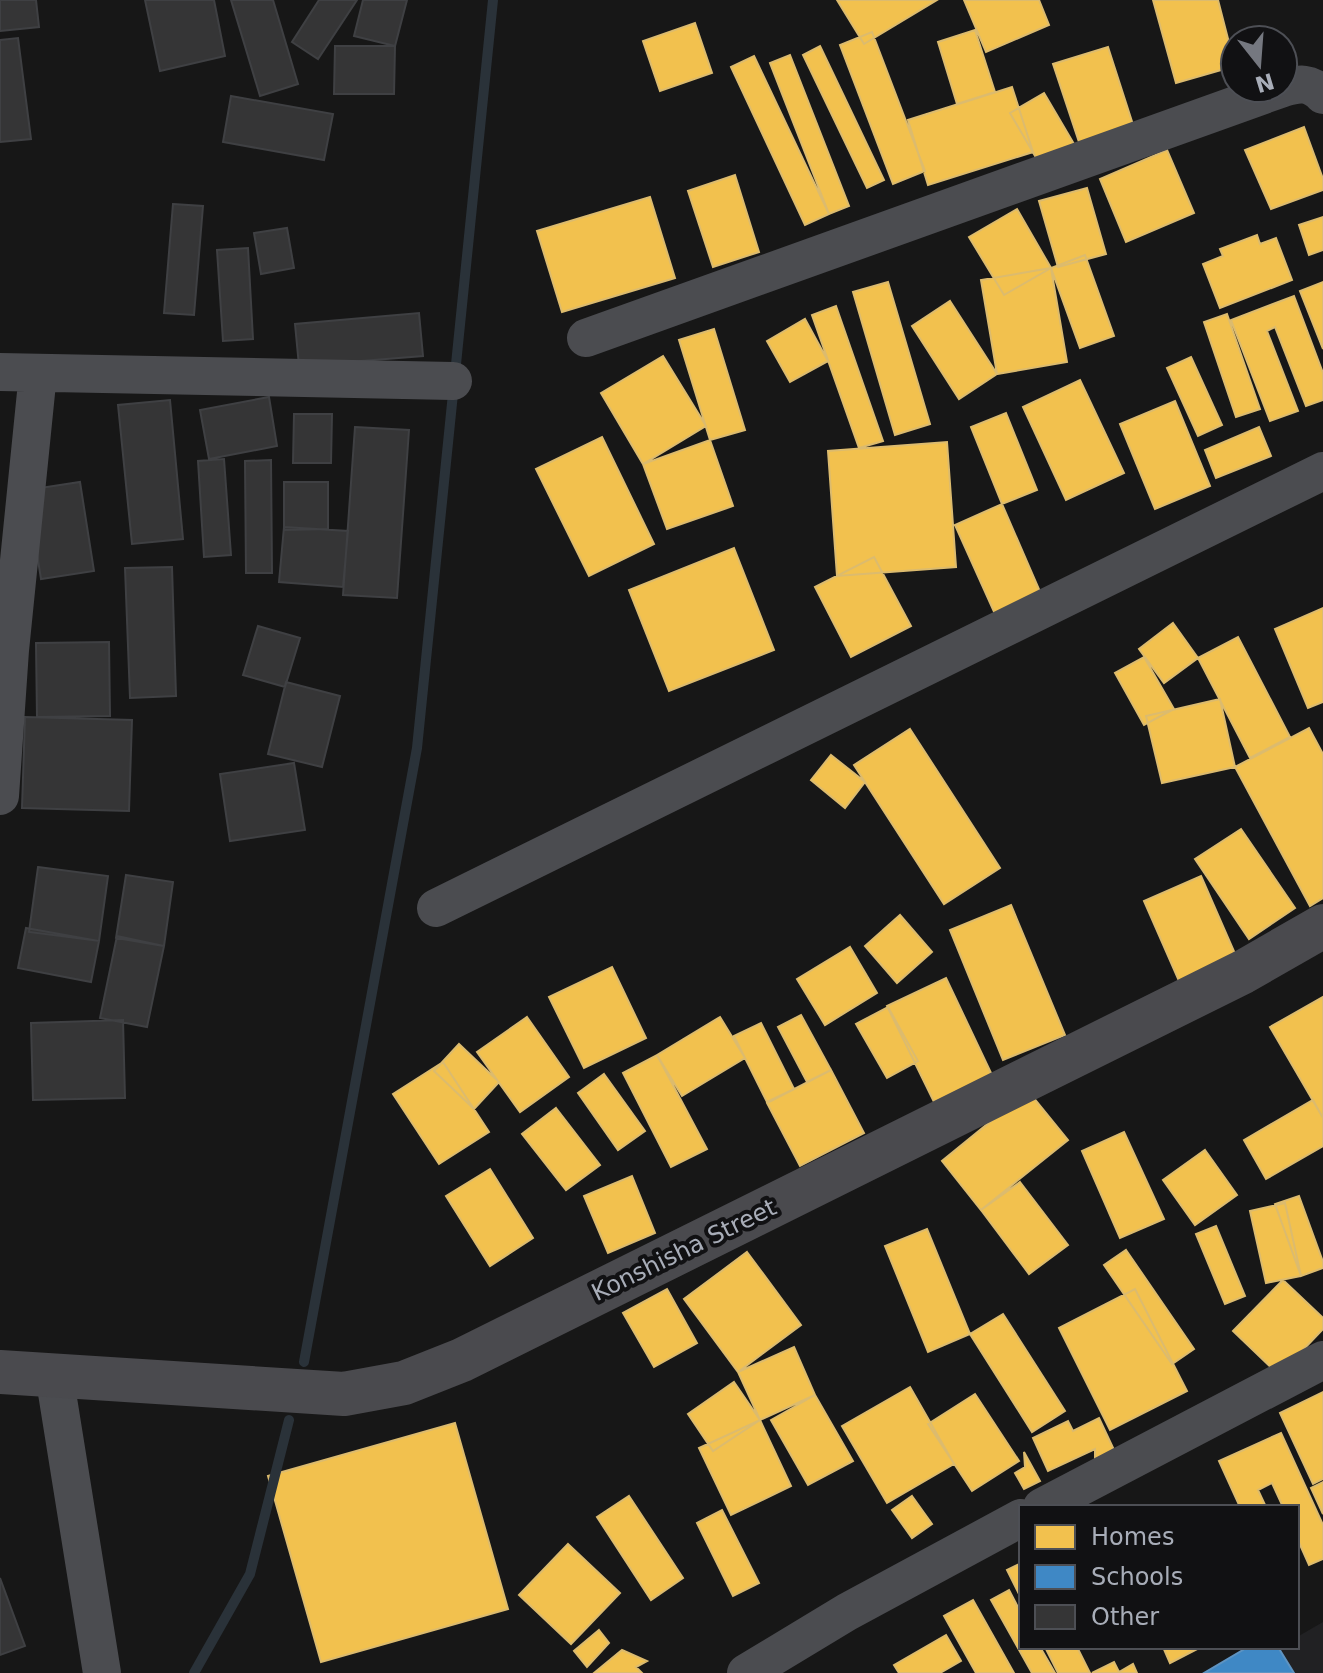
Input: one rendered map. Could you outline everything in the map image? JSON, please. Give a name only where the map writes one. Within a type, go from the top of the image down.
[{"type":"street","points":[[1299,84],[1314,85],[1323,95]]},
{"type":"street","points":[[586,338],[1238,104]]},
{"type":"street","points":[[0,372],[453,381]]},
{"type":"street","points":[[0,796],[9,665],[38,373]]},
{"type":"street","points":[[436,908],[1323,471]]},
{"type":"street","name":"Konshisha Street","points":[[0,1372],[344,1394],[404,1383],[462,1360],[1243,972],[1323,926]]},
{"type":"street","points":[[1046,1505],[1323,1360]]},
{"type":"street","points":[[54,1374],[102,1673]]},
{"type":"street","points":[[746,1673],[847,1612],[1019,1519]]},
{"type":"shaded area","points":[[1323,1622],[1323,1673],[1233,1673],[1275,1649],[1299,1649],[1299,1636]]},
{"type":"building: Homes","points":[[837,0],[937,0],[864,44]]},
{"type":"building: Homes","points":[[964,0],[1039,0],[1049,25],[986,52]]},
{"type":"building: Homes","points":[[1153,0],[1218,0],[1224,24],[1219,24],[1219,71],[1176,83]]},
{"type":"building: Homes","points":[[695,23],[712,73],[660,91],[643,41]]},
{"type":"building: Homes","points":[[975,30],[995,92],[957,104],[938,42]]},
{"type":"building: Homes","points":[[872,32],[925,171],[893,184],[840,45]]},
{"type":"building: Homes","points":[[820,46],[884,180],[867,188],[803,55]]},
{"type":"building: Homes","points":[[1108,47],[1137,137],[1083,154],[1053,64]]},
{"type":"building: Homes","points":[[790,55],[849,206],[829,214],[770,63]]},
{"type":"building: Homes","points":[[754,56],[829,214],[805,225],[731,67]]},
{"type":"building: Homes","points":[[1012,87],[1033,152],[928,185],[908,120]]},
{"type":"building: Homes","points":[[1044,93],[1077,149],[1042,168],[1010,113]]},
{"type":"building: Homes","points":[[1304,127],[1323,179],[1323,190],[1271,209],[1245,150]]},
{"type":"building: Homes","points":[[1167,150],[1194,213],[1126,242],[1100,179]]},
{"type":"building: Homes","points":[[735,175],[759,252],[713,267],[688,191]]},
{"type":"building: Homes","points":[[1087,188],[1106,254],[1058,267],[1039,201]]},
{"type":"building: Homes","points":[[650,197],[675,278],[562,312],[537,231]]},
{"type":"building: Homes","points":[[1017,209],[1051,268],[1004,295],[969,237]]},
{"type":"building: Homes","points":[[1323,217],[1323,250],[1309,255],[1299,225]]},
{"type":"building: Homes","points":[[1257,235],[1260,244],[1276,238],[1292,280],[1220,308],[1203,264],[1223,256],[1220,249]]},
{"type":"building: Homes","points":[[1085,255],[1114,336],[1080,348],[1051,268]]},
{"type":"building: Homes","points":[[1051,268],[1067,362],[997,374],[981,280]]},
{"type":"building: Homes","points":[[888,282],[930,424],[895,435],[853,292]]},
{"type":"building: Homes","points":[[1323,282],[1323,349],[1300,291]]},
{"type":"building: Homes","points":[[1294,296],[1323,373],[1323,400],[1306,406],[1275,327],[1267,331],[1298,411],[1270,421],[1231,320]]},
{"type":"building: Homes","points":[[950,301],[997,374],[959,399],[912,326]]},
{"type":"building: Homes","points":[[836,306],[883,441],[859,448],[812,315]]},
{"type":"building: Homes","points":[[1227,314],[1260,409],[1236,417],[1204,322]]},
{"type":"building: Homes","points":[[805,319],[828,361],[790,382],[767,341]]},
{"type":"building: Homes","points":[[714,329],[745,430],[710,440],[679,340]]},
{"type":"building: Homes","points":[[663,356],[706,426],[643,464],[601,393]]},
{"type":"building: Homes","points":[[1191,357],[1222,425],[1198,436],[1167,368]]},
{"type":"building: Homes","points":[[1080,380],[1124,473],[1066,500],[1023,407]]},
{"type":"building: Homes","points":[[1175,401],[1210,486],[1155,509],[1120,424]]},
{"type":"building: Homes","points":[[1006,413],[1037,490],[1002,504],[971,427]]},
{"type":"building: Homes","points":[[1259,427],[1271,456],[1216,478],[1205,450]]},
{"type":"building: Homes","points":[[602,437],[654,544],[589,576],[536,469]]},
{"type":"building: Homes","points":[[710,440],[733,506],[667,529],[643,464]]},
{"type":"building: Homes","points":[[947,442],[956,567],[837,576],[828,451]]},
{"type":"building: Homes","points":[[1002,504],[1041,594],[995,614],[955,525]]},
{"type":"building: Homes","points":[[734,548],[774,650],[669,691],[629,590]]},
{"type":"building: Homes","points":[[874,557],[911,626],[851,657],[815,587]]},
{"type":"building: Homes","points":[[1323,608],[1323,702],[1308,708],[1275,629]]},
{"type":"building: Homes","points":[[1173,623],[1198,658],[1164,683],[1139,649]]},
{"type":"building: Homes","points":[[1238,637],[1290,737],[1250,758],[1198,658]]},
{"type":"building: Homes","points":[[1144,657],[1174,709],[1144,725],[1115,673]]},
{"type":"building: Homes","points":[[1220,699],[1235,767],[1162,783],[1146,716]]},
{"type":"building: Homes","points":[[1309,728],[1323,754],[1323,898],[1310,906],[1235,767]]},
{"type":"building: Homes","points":[[910,729],[1000,868],[944,904],[854,765]]},
{"type":"building: Homes","points":[[831,755],[865,782],[845,808],[811,780]]},
{"type":"building: Homes","points":[[1241,829],[1295,908],[1249,939],[1195,859]]},
{"type":"building: Homes","points":[[1201,876],[1243,972],[1186,997],[1144,901]]},
{"type":"building: Homes","points":[[1011,905],[1065,1035],[1003,1060],[950,930]]},
{"type":"building: Homes","points":[[900,915],[932,952],[897,983],[865,946]]},
{"type":"building: Homes","points":[[850,947],[877,993],[825,1025],[797,979]]},
{"type":"building: Homes","points":[[612,967],[646,1038],[584,1068],[549,997]]},
{"type":"building: Homes","points":[[946,978],[992,1075],[934,1102],[887,1006]]},
{"type":"building: Homes","points":[[1323,997],[1323,1118],[1270,1027]]},
{"type":"building: Homes","points":[[888,1007],[918,1061],[887,1078],[856,1024]]},
{"type":"building: Homes","points":[[801,1015],[831,1070],[807,1082],[778,1027]]},
{"type":"building: Homes","points":[[527,1017],[569,1077],[520,1112],[477,1052]]},
{"type":"building: Homes","points":[[720,1017],[745,1058],[682,1096],[657,1055]]},
{"type":"building: Homes","points":[[761,1023],[794,1089],[767,1102],[734,1036]]},
{"type":"building: Homes","points":[[459,1044],[499,1082],[474,1109],[434,1071]]},
{"type":"building: Homes","points":[[657,1055],[707,1149],[671,1167],[623,1073]]},
{"type":"building: Homes","points":[[443,1062],[489,1132],[439,1164],[393,1094]]},
{"type":"building: Homes","points":[[831,1070],[864,1133],[800,1166],[767,1103]]},
{"type":"building: Homes","points":[[604,1074],[645,1131],[618,1150],[578,1093]]},
{"type":"building: Homes","points":[[1028,1091],[1068,1140],[981,1210],[942,1161]]},
{"type":"building: Homes","points":[[1313,1100],[1323,1118],[1323,1146],[1266,1179],[1244,1140]]},
{"type":"building: Homes","points":[[556,1108],[600,1165],[566,1190],[522,1134]]},
{"type":"building: Homes","points":[[1124,1132],[1164,1219],[1120,1238],[1082,1151]]},
{"type":"building: Homes","points":[[1205,1150],[1237,1195],[1195,1225],[1163,1180]]},
{"type":"building: Homes","points":[[490,1169],[533,1238],[490,1266],[446,1196]]},
{"type":"building: Homes","points":[[632,1176],[655,1233],[608,1253],[584,1196]]},
{"type":"building: Homes","points":[[1020,1182],[1068,1245],[1029,1274],[981,1210]]},
{"type":"building: Homes","points":[[1299,1196],[1323,1262],[1323,1268],[1301,1276],[1275,1204]]},
{"type":"building: Homes","points":[[1285,1203],[1301,1276],[1266,1283],[1250,1211]]},
{"type":"building: Homes","points":[[1216,1226],[1245,1296],[1225,1304],[1196,1234]]},
{"type":"building: Homes","points":[[927,1229],[970,1334],[928,1352],[885,1246]]},
{"type":"building: Homes","points":[[1126,1250],[1194,1349],[1172,1364],[1104,1265]]},
{"type":"building: Homes","points":[[747,1252],[801,1325],[738,1372],[684,1299]]},
{"type":"building: Homes","points":[[1283,1280],[1323,1318],[1323,1329],[1279,1375],[1233,1331]]},
{"type":"building: Homes","points":[[667,1289],[697,1343],[654,1367],[623,1313]]},
{"type":"building: Homes","points":[[1135,1289],[1187,1391],[1110,1430],[1059,1328]]},
{"type":"building: Homes","points":[[1003,1314],[1065,1411],[1032,1432],[970,1334]]},
{"type":"building: Homes","points":[[794,1347],[815,1395],[760,1420],[738,1372]]},
{"type":"building: Homes","points":[[734,1382],[760,1420],[713,1451],[688,1414]]},
{"type":"building: Homes","points":[[910,1387],[954,1464],[887,1503],[842,1426]]},
{"type":"building: Homes","points":[[1323,1392],[1323,1479],[1313,1484],[1280,1413]]},
{"type":"building: Homes","points":[[975,1394],[1019,1461],[972,1491],[928,1424]]},
{"type":"building: Homes","points":[[815,1395],[853,1461],[808,1485],[771,1420]]},
{"type":"building: Homes","points":[[1099,1418],[1115,1452],[1095,1462],[1095,1449],[1048,1471],[1033,1438],[1068,1421],[1073,1431]]},
{"type":"building: Homes","points":[[760,1420],[791,1486],[731,1515],[699,1448]]},
{"type":"building: Homes","points":[[455,1423],[508,1609],[321,1662],[268,1476]]},
{"type":"building: Homes","points":[[1281,1433],[1323,1525],[1323,1559],[1309,1565],[1299,1542],[1299,1505],[1282,1505],[1272,1483],[1258,1490],[1265,1505],[1239,1505],[1219,1461]]},
{"type":"building: Homes","points":[[1024,1452],[1040,1481],[1024,1489],[1015,1473],[1025,1467]]},
{"type":"building: Homes","points":[[1323,1482],[1323,1514],[1311,1488]]},
{"type":"building: Homes","points":[[629,1496],[683,1578],[651,1600],[597,1517]]},
{"type":"building: Homes","points":[[912,1496],[932,1524],[912,1538],[892,1510]]},
{"type":"building: Homes","points":[[722,1510],[759,1583],[733,1596],[697,1523]]},
{"type":"building: Homes","points":[[568,1544],[620,1593],[571,1644],[519,1595]]},
{"type":"building: Homes","points":[[1019,1564],[1019,1594],[1007,1570]]},
{"type":"building: Homes","points":[[1009,1590],[1019,1609],[1019,1649],[1041,1649],[1055,1673],[1032,1673],[991,1600]]},
{"type":"building: Homes","points":[[973,1600],[1014,1673],[976,1673],[944,1616]]},
{"type":"building: Homes","points":[[599,1630],[609,1643],[587,1667],[574,1651]]},
{"type":"building: Homes","points":[[946,1635],[961,1661],[940,1673],[899,1673],[894,1665]]},
{"type":"building: Homes","points":[[1046,1649],[1078,1649],[1090,1673],[1058,1673]]},
{"type":"building: Homes","points":[[1164,1649],[1197,1649],[1170,1663]]},
{"type":"building: Homes","points":[[622,1650],[647,1661],[636,1667],[642,1673],[594,1673]]},
{"type":"building: Homes","points":[[1114,1662],[1119,1672],[1133,1664],[1137,1673],[1092,1673]]},
{"type":"building: Schools","points":[[1245,1649],[1279,1649],[1294,1673],[1204,1673]]},
{"type":"building: Other","points":[[0,0],[36,0],[39,27],[0,31]]},
{"type":"building: Other","points":[[145,0],[214,0],[225,56],[160,71]]},
{"type":"building: Other","points":[[231,0],[273,0],[298,84],[260,96]]},
{"type":"building: Other","points":[[319,0],[357,0],[318,59],[292,42]]},
{"type":"building: Other","points":[[363,0],[407,0],[395,46],[354,36]]},
{"type":"building: Other","points":[[18,38],[31,139],[0,142],[0,40]]},
{"type":"building: Other","points":[[335,46],[395,46],[394,94],[334,94]]},
{"type":"building: Other","points":[[231,96],[333,114],[324,160],[223,142]]},
{"type":"building: Other","points":[[173,204],[203,206],[194,315],[164,313]]},
{"type":"building: Other","points":[[287,228],[294,268],[261,274],[254,233]]},
{"type":"building: Other","points":[[248,248],[253,339],[223,341],[217,250]]},
{"type":"building: Other","points":[[419,313],[423,356],[299,366],[295,324]]},
{"type":"building: Other","points":[[269,397],[277,446],[209,459],[200,410]]},
{"type":"building: Other","points":[[170,400],[183,539],[132,544],[118,405]]},
{"type":"building: Other","points":[[294,414],[332,414],[331,463],[293,463]]},
{"type":"building: Other","points":[[355,427],[409,430],[397,598],[343,595]]},
{"type":"building: Other","points":[[224,459],[231,555],[204,557],[198,461]]},
{"type":"building: Other","points":[[271,460],[272,573],[246,573],[245,461]]},
{"type":"building: Other","points":[[80,482],[94,571],[41,579],[27,490]]},
{"type":"building: Other","points":[[284,482],[328,482],[328,529],[284,530]]},
{"type":"building: Other","points":[[284,527],[348,531],[343,587],[279,582]]},
{"type":"building: Other","points":[[172,567],[176,696],[130,698],[125,568]]},
{"type":"building: Other","points":[[258,626],[300,638],[285,687],[243,675]]},
{"type":"building: Other","points":[[109,642],[110,716],[37,717],[36,643]]},
{"type":"building: Other","points":[[286,682],[340,696],[322,767],[268,754]]},
{"type":"building: Other","points":[[25,717],[132,720],[129,811],[22,808]]},
{"type":"building: Other","points":[[294,763],[305,830],[230,841],[220,774]]},
{"type":"building: Other","points":[[38,867],[108,876],[99,941],[29,932]]},
{"type":"building: Other","points":[[126,875],[173,882],[164,946],[116,938]]},
{"type":"building: Other","points":[[26,928],[99,941],[91,982],[18,968]]},
{"type":"building: Other","points":[[117,936],[164,946],[147,1027],[100,1018]]},
{"type":"building: Other","points":[[123,1020],[125,1098],[33,1100],[31,1023]]},
{"type":"building: Other","points":[[0,1578],[25,1646],[0,1655]]},
{"type":"waterway","points":[[304,1362],[417,748],[493,0]]},
{"type":"waterway","points":[[194,1673],[250,1574],[289,1420]]}]
